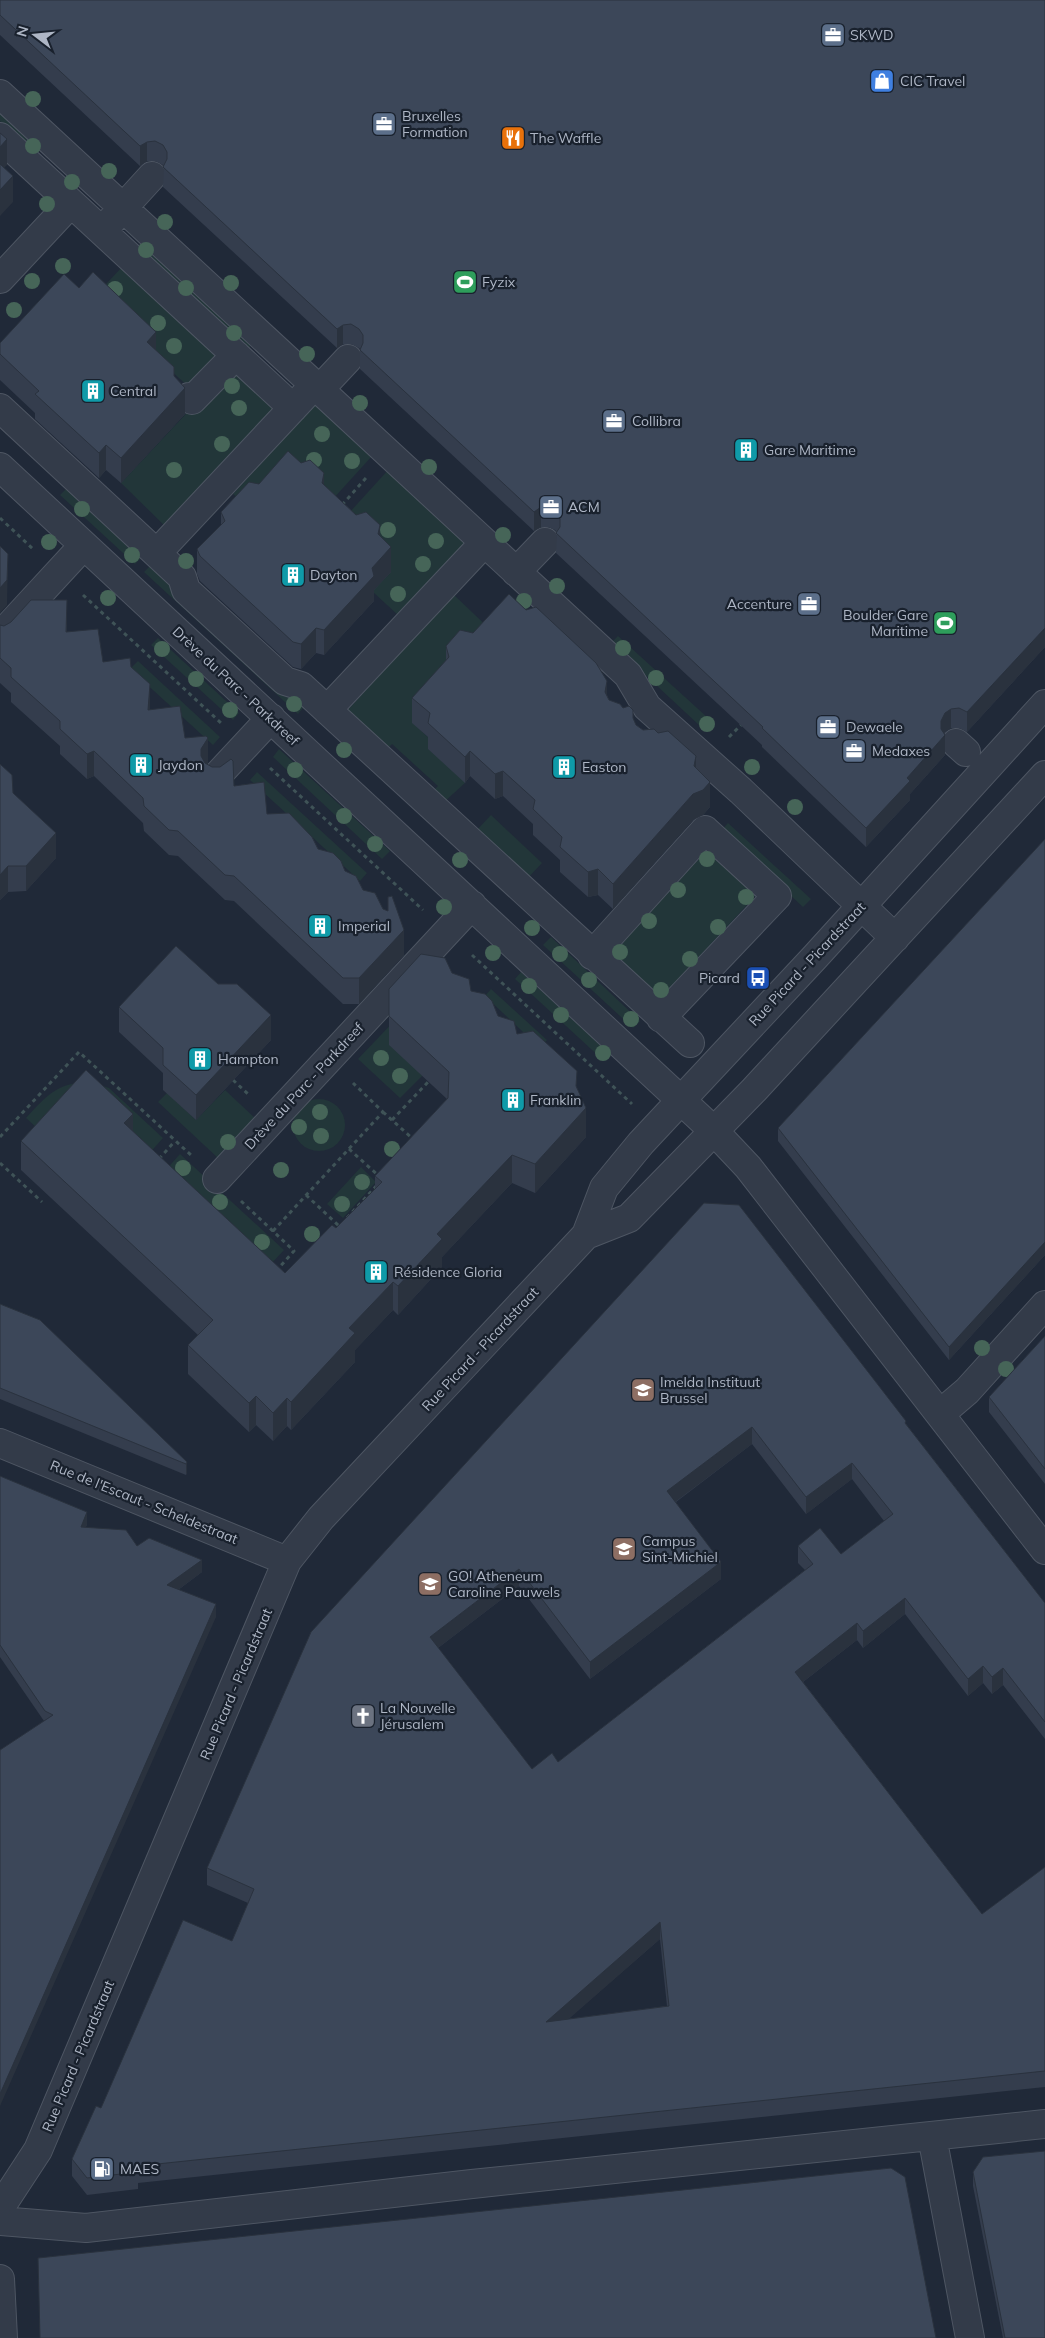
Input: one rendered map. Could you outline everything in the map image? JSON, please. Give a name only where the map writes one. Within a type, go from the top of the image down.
[{"type":"street","points":[[0,94],[317,388],[385,458],[484,543],[628,675],[647,707],[895,938]]},
{"type":"street","points":[[0,137],[293,408]]},
{"type":"street","points":[[102,230],[152,176]]},
{"type":"street","points":[[0,279],[71,202]]},
{"type":"street","points":[[189,397],[192,400],[236,355]]},
{"type":"street","points":[[157,553],[293,408],[348,359]]},
{"type":"street","points":[[0,408],[182,577],[186,590],[285,681],[301,686],[690,1043]]},
{"type":"street","name":"Drève du Parc - Parkdreef","points":[[0,467],[682,1099],[714,1131],[748,1167],[1045,1550]]},
{"type":"street","points":[[516,572],[545,542]]},
{"type":"street","points":[[327,710],[484,543]]},
{"type":"street","points":[[0,636],[84,545]]},
{"type":"street","name":"Rue Picard - Picardstraat","points":[[0,2208],[38,2150],[287,1561],[321,1518],[586,1235],[604,1188],[641,1142],[861,906],[1045,704]]},
{"type":"street","points":[[620,714],[647,707]]},
{"type":"street","points":[[216,778],[271,718]]},
{"type":"street","points":[[648,740],[676,733]]},
{"type":"street","name":"Rue Picard - Picardstraat","points":[[586,1235],[629,1218],[714,1131],[1045,775]]},
{"type":"street","points":[[592,955],[708,826],[777,896],[775,908],[661,1018]]},
{"type":"street","name":"Drève du Parc - Parkdreef","points":[[217,1179],[472,905]]},
{"type":"street","points":[[940,1414],[968,1391],[1045,1305]]},
{"type":"street","name":"Rue de l'Escaut - Scheldestraat","points":[[0,1443],[287,1561]]},
{"type":"street","points":[[0,2221],[86,2228],[472,2184],[1045,2124]]},
{"type":"street","points":[[932,2136],[970,2338]]},
{"type":"street","points":[[0,2279],[3,2338]]},
{"type":"path","points":[[337,510],[385,458]]},
{"type":"path","points":[[0,518],[632,1104]]},
{"type":"path","points":[[0,1138],[79,1052],[294,1251],[276,1271]]},
{"type":"path","points":[[328,1059],[416,1142]]},
{"type":"path","points":[[392,1120],[429,1081]]},
{"type":"path","points":[[273,1231],[383,1112]]},
{"type":"path","points":[[158,1159],[175,1141]]},
{"type":"path","points":[[332,1233],[383,1179],[349,1149]]},
{"type":"path","points":[[0,1163],[42,1202]]},
{"type":"path","points":[[306,1196],[339,1226]]},
{"type":"green space","points":[[0,108],[42,147],[36,154],[0,121]]},
{"type":"green space","points":[[143,242],[253,343],[247,350],[137,248]]},
{"type":"green space","points":[[122,267],[223,360],[194,392],[93,298]]},
{"type":"green space","points":[[229,368],[276,411],[167,528],[121,483]]},
{"type":"green space","points":[[317,403],[373,455],[323,510],[249,507],[233,494]]},
{"type":"green space","points":[[389,469],[468,542],[399,616],[373,592],[339,524]]},
{"type":"green space","points":[[67,488],[142,557],[135,564],[60,495]]},
{"type":"green space","points":[[151,565],[304,707],[298,714],[144,572]]},
{"type":"green space","points":[[453,594],[495,634],[417,727],[430,739],[465,783],[443,803],[432,792],[438,786],[392,744],[387,749],[347,711]]},
{"type":"green space","points":[[618,636],[708,718],[700,726],[611,643]]},
{"type":"green space","points":[[158,638],[239,713],[233,720],[151,645]]},
{"type":"green space","points":[[138,661],[220,737],[213,745],[130,669]]},
{"type":"green space","points":[[279,749],[390,851],[382,859],[273,757]]},
{"type":"green space","points":[[257,772],[367,873],[360,881],[250,780]]},
{"type":"green space","points":[[491,815],[542,863],[526,880],[475,832]]},
{"type":"green space","points":[[728,823],[811,899],[803,907],[721,831]]},
{"type":"green space","points":[[709,848],[758,893],[661,998],[612,952]]},
{"type":"green space","points":[[551,937],[640,1021],[633,1028],[543,945]]},
{"type":"green space","points":[[441,972],[423,1075],[400,1098],[358,1059]]},
{"type":"green space","points":[[521,972],[610,1054],[604,1061],[515,979]]},
{"type":"green space","points":[[491,989],[547,1040],[540,1048],[485,996]]},
{"type":"green space","points":[[77,1083],[100,1085],[109,1088],[163,1138],[139,1165],[49,1139],[26,1118],[54,1091]]},
{"type":"green space","points":[[225,1090],[256,1119],[219,1159],[158,1102],[167,1093],[196,1120]]},
{"type":"green space","points":[[319,1099],[329,1101],[337,1107],[343,1115],[345,1125],[343,1135],[337,1143],[329,1149],[319,1151],[309,1149],[301,1143],[295,1135],[293,1125],[295,1115],[301,1107],[309,1101]]},
{"type":"green space","points":[[180,1154],[284,1250],[259,1277],[156,1181]]},
{"type":"green space","points":[[361,1167],[376,1182],[343,1218],[327,1204]]},
{"type":"building","name":"Gare Maritime","points":[[0,0],[1045,0],[1045,628],[967,712],[959,708],[951,709],[945,713],[941,721],[941,729],[945,735],[907,778],[910,781],[866,828],[763,727],[556,533],[560,527],[560,519],[555,511],[548,507],[541,507],[534,512],[360,350],[363,343],[363,335],[359,329],[351,324],[343,325],[337,329],[163,167],[167,159],[167,152],[163,145],[155,141],[147,142],[140,146],[0,15]]},
{"type":"building","points":[[0,133],[7,139],[0,147]]},
{"type":"building","points":[[0,164],[13,176],[0,190]]},
{"type":"building","name":"Central","points":[[93,272],[156,332],[147,342],[174,367],[174,376],[185,388],[121,458],[106,445],[99,453],[35,394],[39,391],[0,354],[0,343],[64,274],[79,288]]},
{"type":"building","name":"Dayton","points":[[288,451],[301,463],[310,460],[324,473],[322,483],[356,515],[366,512],[380,525],[378,534],[391,547],[372,568],[374,576],[324,630],[316,628],[301,644],[293,642],[200,556],[197,549],[225,521],[221,512],[249,482],[259,484]]},
{"type":"building","points":[[0,546],[8,554],[7,580],[0,588]]},
{"type":"building","name":"Easton","points":[[509,594],[526,610],[536,607],[596,663],[607,681],[605,692],[609,700],[620,704],[623,708],[629,706],[633,710],[633,718],[636,725],[643,730],[654,729],[658,733],[668,731],[696,756],[694,766],[710,782],[703,790],[693,794],[613,884],[598,869],[588,872],[560,847],[562,837],[533,809],[535,800],[503,771],[495,774],[470,751],[465,757],[428,723],[430,713],[412,698],[449,657],[446,646],[460,630],[473,633]]},
{"type":"building","points":[[31,600],[67,600],[66,632],[98,629],[103,662],[130,658],[131,667],[150,684],[148,710],[180,706],[185,738],[206,736],[208,738],[201,749],[201,756],[205,763],[212,767],[220,767],[231,759],[233,761],[234,786],[264,782],[267,814],[289,813],[312,837],[318,849],[333,853],[341,861],[345,871],[356,876],[363,890],[375,893],[383,909],[388,911],[388,897],[392,896],[404,930],[359,978],[343,978],[234,876],[225,875],[178,831],[169,830],[144,806],[143,798],[94,751],[87,754],[60,729],[60,721],[11,677],[11,668],[0,658],[0,625],[4,626],[11,622]]},
{"type":"building","points":[[0,764],[12,775],[13,793],[56,833],[26,866],[8,866],[0,875]]},
{"type":"building","points":[[1045,839],[1045,1242],[949,1347],[778,1128]]},
{"type":"building","name":"Hampton","points":[[176,946],[218,984],[237,984],[271,1015],[196,1095],[163,1065],[163,1048],[119,1007]]},
{"type":"building","points":[[421,954],[445,958],[452,973],[469,979],[471,991],[485,994],[492,1001],[498,1016],[514,1021],[517,1034],[533,1031],[577,1071],[576,1086],[586,1108],[535,1164],[512,1155],[437,1234],[442,1239],[398,1286],[393,1282],[349,1328],[355,1333],[291,1402],[287,1398],[273,1413],[256,1396],[249,1403],[188,1345],[213,1320],[21,1141],[86,1070],[133,1114],[124,1123],[285,1273],[332,1225],[336,1228],[382,1182],[375,1176],[448,1098],[449,1072],[389,1016],[389,989]]},
{"type":"building","points":[[704,1203],[739,1205],[1045,1603],[1045,1722],[1003,1668],[992,1677],[983,1666],[968,1679],[905,1598],[863,1631],[857,1623],[795,1672],[982,1914],[1045,1867],[1045,2071],[138,2166],[138,2172],[87,2178],[72,2159],[96,2106],[101,2108],[183,1920],[232,1941],[254,1889],[207,1868],[311,1632]],"holes":[[[752,1427],[806,1497],[852,1463],[893,1514],[841,1554],[820,1528],[798,1546],[813,1564],[558,1762],[552,1753],[532,1769],[430,1637],[519,1569],[590,1662],[721,1562],[667,1491]],[[660,1922],[669,2006],[546,2022]]]},
{"type":"building","points":[[0,1304],[40,1320],[187,1462],[186,1464],[0,1388]]},
{"type":"building","points":[[1045,1336],[1045,1469],[989,1397]]},
{"type":"building","points":[[0,1476],[87,1512],[81,1527],[126,1530],[137,1546],[149,1538],[202,1560],[167,1585],[216,1604],[0,2094],[0,1750],[53,1715],[45,1711],[0,1645]]},
{"type":"building","points":[[1045,2151],[1045,2338],[1005,2338],[973,2172],[983,2157]]},
{"type":"building","points":[[891,2168],[905,2177],[936,2338],[40,2338],[38,2258]]},
{"type":"place","name":"SKWD","points":[[833,35]]},
{"type":"place","name":"CIC Travel","points":[[882,81]]},
{"type":"place","name":"Bruxelles Formation","points":[[384,124]]},
{"type":"place","name":"The Waffle","points":[[513,138]]},
{"type":"place","name":"Fyzix","points":[[465,282]]},
{"type":"place","name":"Central","points":[[93,391]]},
{"type":"place","name":"Collibra","points":[[614,421]]},
{"type":"place","name":"Gare Maritime","points":[[746,450]]},
{"type":"place","name":"ACM","points":[[551,507]]},
{"type":"place","name":"Dayton","points":[[293,575]]},
{"type":"place","name":"Accenture","points":[[809,604]]},
{"type":"place","name":"Boulder Gare Maritime","points":[[945,623]]},
{"type":"place","name":"Dewaele","points":[[828,727]]},
{"type":"place","name":"Medaxes","points":[[854,751]]},
{"type":"place","name":"Jaydon","points":[[141,765]]},
{"type":"place","name":"Easton","points":[[564,767]]},
{"type":"place","name":"Imperial","points":[[320,926]]},
{"type":"place","name":"Picard","points":[[758,978]]},
{"type":"place","name":"Hampton","points":[[200,1059]]},
{"type":"place","name":"Franklin","points":[[513,1100]]},
{"type":"place","name":"Résidence Gloria","points":[[376,1272]]},
{"type":"place","name":"Imelda Instituut Brussel","points":[[643,1390]]},
{"type":"place","name":"Campus Sint-Michiel","points":[[624,1549]]},
{"type":"place","name":"GO! Atheneum Caroline Pauwels","points":[[430,1584]]},
{"type":"place","name":"La Nouvelle Jérusalem","points":[[363,1716]]},
{"type":"place","name":"MAES","points":[[102,2169]]}]
